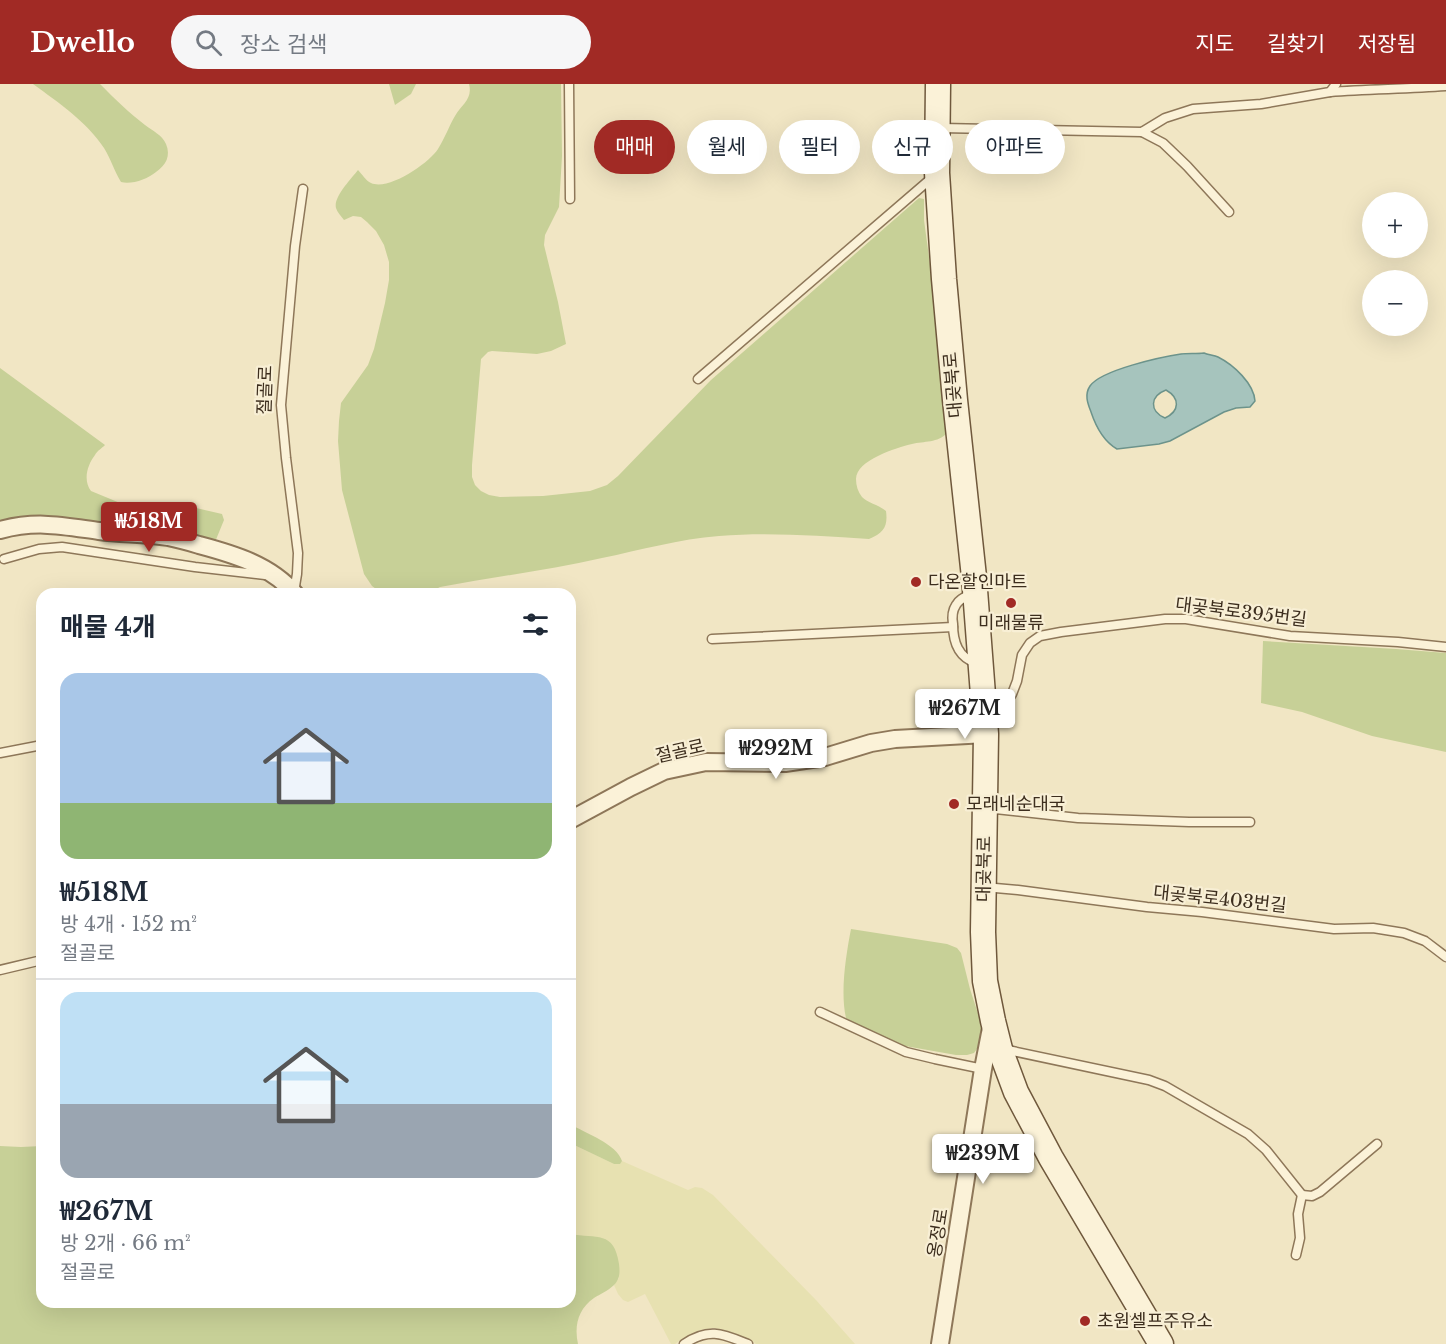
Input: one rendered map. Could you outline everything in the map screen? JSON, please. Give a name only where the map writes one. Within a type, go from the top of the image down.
[{"type":"street","name":"대곶북로","points":[[937,120],[938,84]]},
{"type":"street","name":"대곶북로","points":[[937,174],[944,279],[975,593],[986,734],[983,932],[985,981],[1000,1049],[1017,1092],[1051,1158],[1161,1344]]},
{"type":"street","name":"절골로","points":[[0,530],[26,525],[51,524],[168,537],[230,553],[268,571],[290,588]]},
{"type":"street","name":"절골로","points":[[576,817],[664,771],[706,762],[785,763],[825,757],[871,743],[895,739],[986,734]]},
{"type":"street","name":"옹정로","points":[[940,1344],[983,1069],[993,1021]]},
{"type":"lane","points":[[569,84],[570,199]]},
{"type":"lane","points":[[1330,92],[1336,84]]},
{"type":"lane","points":[[1142,132],[1166,118],[1192,109],[1261,104],[1330,92],[1446,86]]},
{"type":"lane","points":[[953,128],[1142,132],[1162,143],[1229,212]]},
{"type":"lane","points":[[698,379],[936,174]]},
{"type":"lane","name":"절골로","points":[[295,588],[298,553],[281,405],[294,246],[303,189]]},
{"type":"lane","points":[[4,559],[39,549],[62,547],[274,576]]},
{"type":"lane","points":[[975,593],[960,600],[955,606],[953,627],[958,650],[970,661],[980,665]]},
{"type":"lane","name":"대곶북로395번길","points":[[986,734],[1012,694],[1022,655],[1030,644],[1040,636],[1061,632],[1165,619],[1186,619],[1290,636],[1446,647]]},
{"type":"lane","points":[[711,639],[953,627]]},
{"type":"lane","points":[[0,753],[36,746]]},
{"type":"lane","points":[[986,808],[1078,818],[1250,822]]},
{"type":"lane","name":"대곶북로403번길","points":[[984,887],[1334,929],[1373,928],[1404,933],[1425,941],[1446,957]]},
{"type":"lane","points":[[0,970],[36,961]]},
{"type":"lane","points":[[820,1012],[906,1052],[983,1069]]},
{"type":"lane","points":[[1000,1049],[1149,1080],[1165,1086],[1248,1134],[1266,1150],[1302,1195],[1312,1196],[1320,1192],[1377,1144]]},
{"type":"lane","points":[[1296,1256],[1300,1238],[1298,1214],[1302,1195]]},
{"type":"lane","points":[[684,1344],[697,1336],[714,1333],[748,1344]]},
{"type":"shaded area","points":[[576,1146],[614,1164],[622,1161],[688,1190],[695,1187],[702,1188],[713,1195],[816,1300],[855,1344],[756,1344],[728,1331],[714,1328],[700,1330],[671,1344],[645,1294],[628,1302],[623,1300],[614,1285],[619,1278],[586,1237],[576,1235]]},
{"type":"green space","points":[[33,84],[100,84],[133,116],[162,138],[168,152],[165,163],[153,175],[144,179],[130,183],[121,182],[104,148],[89,129],[72,113]]},
{"type":"green space","points":[[389,84],[416,84],[411,94],[395,105]]},
{"type":"green space","points":[[469,84],[561,84],[562,156],[559,207],[545,235],[544,245],[566,344],[537,354],[492,351],[481,359],[472,465],[475,485],[489,495],[500,497],[543,496],[590,491],[607,485],[711,380],[919,198],[924,199],[924,220],[940,338],[947,433],[935,440],[887,452],[862,466],[856,479],[858,491],[867,501],[886,511],[884,528],[878,534],[869,539],[775,534],[704,537],[438,588],[375,588],[372,586],[364,574],[342,490],[338,441],[339,421],[341,403],[368,365],[374,349],[389,280],[389,262],[384,245],[376,231],[361,217],[353,216],[344,220],[337,211],[336,204],[340,193],[358,170],[369,182],[379,184],[398,179],[418,168],[438,149],[455,116],[468,98]]},
{"type":"green space","points":[[0,368],[105,445],[92,459],[88,468],[87,483],[91,491],[137,510],[154,520],[160,519],[174,505],[181,502],[222,514],[224,520],[215,542],[0,524]]},
{"type":"green space","points":[[1263,641],[1446,653],[1446,752],[1372,736],[1302,712],[1261,703]]},
{"type":"green space","points":[[851,929],[947,944],[957,948],[961,953],[983,1029],[979,1046],[974,1053],[956,1055],[905,1046],[846,1018],[844,985]]},
{"type":"green space","points":[[576,1127],[614,1149],[622,1161],[620,1164],[614,1164],[576,1146]]},
{"type":"green space","points":[[0,1146],[36,1146],[36,1308],[576,1308],[576,1235],[603,1238],[608,1241],[617,1253],[619,1264],[619,1275],[614,1285],[589,1302],[578,1318],[578,1344],[0,1344]]},
{"type":"water","points":[[1204,353],[1218,357],[1242,376],[1254,395],[1255,401],[1250,407],[1224,412],[1170,441],[1159,444],[1117,449],[1104,438],[1089,406],[1087,396],[1088,389],[1096,380],[1146,361]],"holes":[[[1166,390],[1176,401],[1176,408],[1165,418],[1156,412],[1153,404],[1161,393]]]},
{"type":"place","name":"다온할인마트","points":[[916,582]]},
{"type":"place","name":"미래물류","points":[[1011,603]]},
{"type":"place","name":"모래네순대국","points":[[954,804]]},
{"type":"place","name":"초원셀프주유소","points":[[1085,1321]]}]
